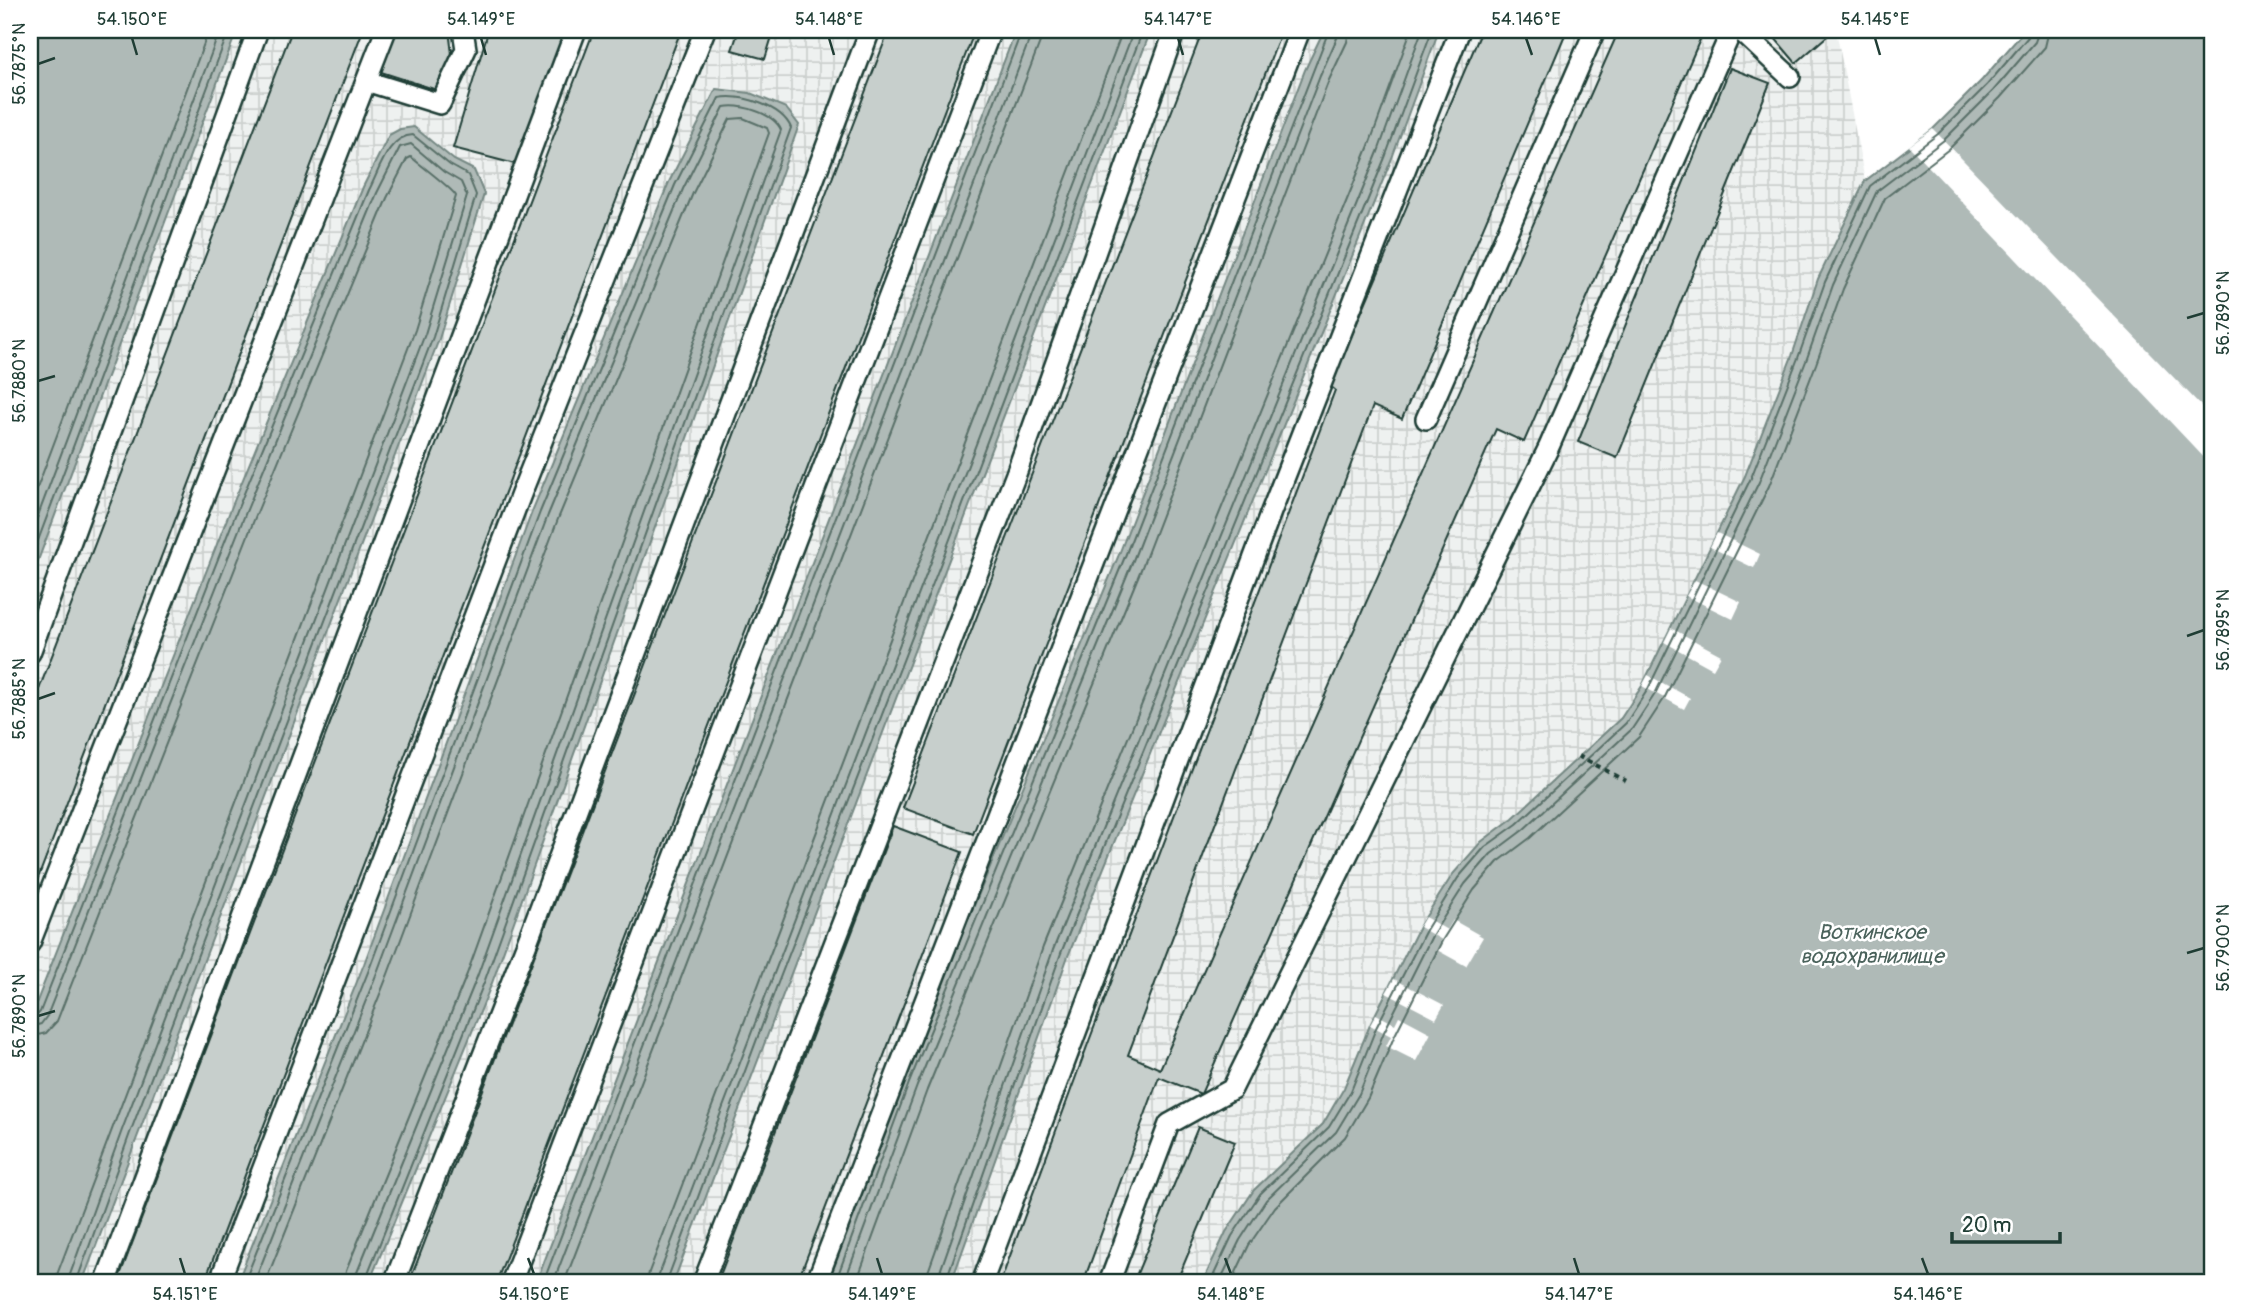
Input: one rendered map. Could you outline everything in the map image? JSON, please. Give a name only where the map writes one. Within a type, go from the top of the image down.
[{"type":"lane","points":[[30,653],[258,30]]},
{"type":"lane","points":[[30,943],[386,30]]},
{"type":"lane","points":[[366,82],[440,104],[466,49],[463,30]]},
{"type":"lane","points":[[105,1283],[576,30]]},
{"type":"lane","points":[[219,1283],[523,489],[705,30]]},
{"type":"lane","points":[[394,1283],[526,945],[870,30]]},
{"type":"lane","points":[[511,1283],[991,30]]},
{"type":"lane","points":[[703,1283],[1016,474],[1175,30]]},
{"type":"lane","points":[[816,1283],[1300,30]]},
{"type":"lane","points":[[982,1283],[1271,512],[1460,30]]},
{"type":"lane","points":[[1426,419],[1595,30]]},
{"type":"lane","points":[[1109,1283],[1169,1124],[1232,1089],[1256,1041],[1548,449],[1732,30]]},
{"type":"lane","points":[[1740,30],[1790,77]]},
{"type":"path","points":[[1578,757],[1626,781]]},
{"type":"shaded area","points":[[237,30],[1016,30],[536,1283],[369,1283],[492,983],[799,125],[364,964],[237,1283],[82,1283],[439,339],[484,194],[474,170],[454,160],[432,140],[363,187],[232,506],[30,1019],[30,582]]},
{"type":"shaded area","points":[[1151,30],[1324,30],[1305,70],[1118,557],[902,1080],[828,1283],[673,1283]]},
{"type":"shaded area","points":[[1439,30],[1836,30],[1865,181],[1836,241],[1745,476],[1642,686],[1621,718],[1513,818],[1481,842],[1419,927],[1370,1025],[1344,1088],[1323,1124],[1288,1156],[1226,1232],[1202,1283],[951,1283],[1068,956],[1392,158]]},
{"type":"water","points":[[30,30],[237,30],[30,582]]},
{"type":"water","points":[[1016,30],[1151,30],[673,1283],[536,1283]]},
{"type":"water","points":[[1324,30],[1439,30],[1392,158],[1068,956],[951,1283],[828,1283],[902,1080],[1118,557],[1305,70]]},
{"type":"water","name":"Воткинское водохранилище","points":[[2025,30],[2212,30],[2212,1283],[1202,1283],[1226,1232],[1254,1190],[1323,1124],[1344,1088],[1370,1025],[1419,927],[1453,874],[1481,842],[1513,818],[1621,718],[1642,686],[1745,476],[1792,356],[1818,279],[1865,181],[1933,129],[1982,80]]},
{"type":"water","points":[[716,89],[750,93],[786,108],[799,125],[492,983],[369,1283],[237,1283],[364,964],[533,509],[669,182]]},
{"type":"water","points":[[414,127],[454,160],[474,170],[484,194],[439,339],[82,1283],[30,1283],[30,1019],[232,506],[363,187],[389,135],[400,129]]},
{"type":"pier","points":[[1933,129],[2212,417],[2212,466],[1909,146]]},
{"type":"pier","points":[[1717,533],[1760,554],[1754,568],[1710,547]]},
{"type":"pier","points":[[1695,580],[1741,602],[1733,619],[1686,596]]},
{"type":"pier","points":[[1671,628],[1721,655],[1713,669],[1664,642]]},
{"type":"pier","points":[[1648,675],[1690,698],[1684,709],[1642,686]]},
{"type":"pier","points":[[1425,917],[1447,930],[1453,920],[1483,937],[1466,966],[1437,950],[1442,940],[1419,927]]},
{"type":"pier","points":[[1394,979],[1444,1005],[1436,1019],[1386,993]]},
{"type":"pier","points":[[1376,1014],[1395,1024],[1399,1016],[1431,1033],[1416,1061],[1386,1046],[1391,1036],[1370,1025]]},
{"type":"building","points":[[292,30],[363,30],[30,899],[30,713]]},
{"type":"building","points":[[397,30],[449,30],[452,54],[437,90],[381,72]]},
{"type":"building","points":[[484,30],[565,31],[515,164],[453,148],[487,35]]},
{"type":"building","points":[[594,30],[681,30],[204,1283],[117,1283]]},
{"type":"building","points":[[739,30],[774,30],[765,59],[732,50]]},
{"type":"building","points":[[889,30],[975,30],[496,1283],[409,1283]]},
{"type":"building","points":[[1203,30],[1282,30],[973,834],[903,808]]},
{"type":"building","points":[[1482,30],[1567,30],[1402,419],[1373,406],[1128,1055],[1160,1069],[1619,30],[1690,30],[1702,35],[1524,442],[1496,429],[1201,1094],[1159,1077],[1083,1283],[1000,1283],[1335,390],[1330,386]]},
{"type":"building","points":[[1768,30],[1834,30],[1796,63]]},
{"type":"building","points":[[1730,68],[1770,83],[1617,458],[1578,442]]},
{"type":"building","points":[[893,826],[962,852],[797,1283],[717,1283]]},
{"type":"building","points":[[1198,1127],[1235,1142],[1176,1283],[1133,1283]]}]
